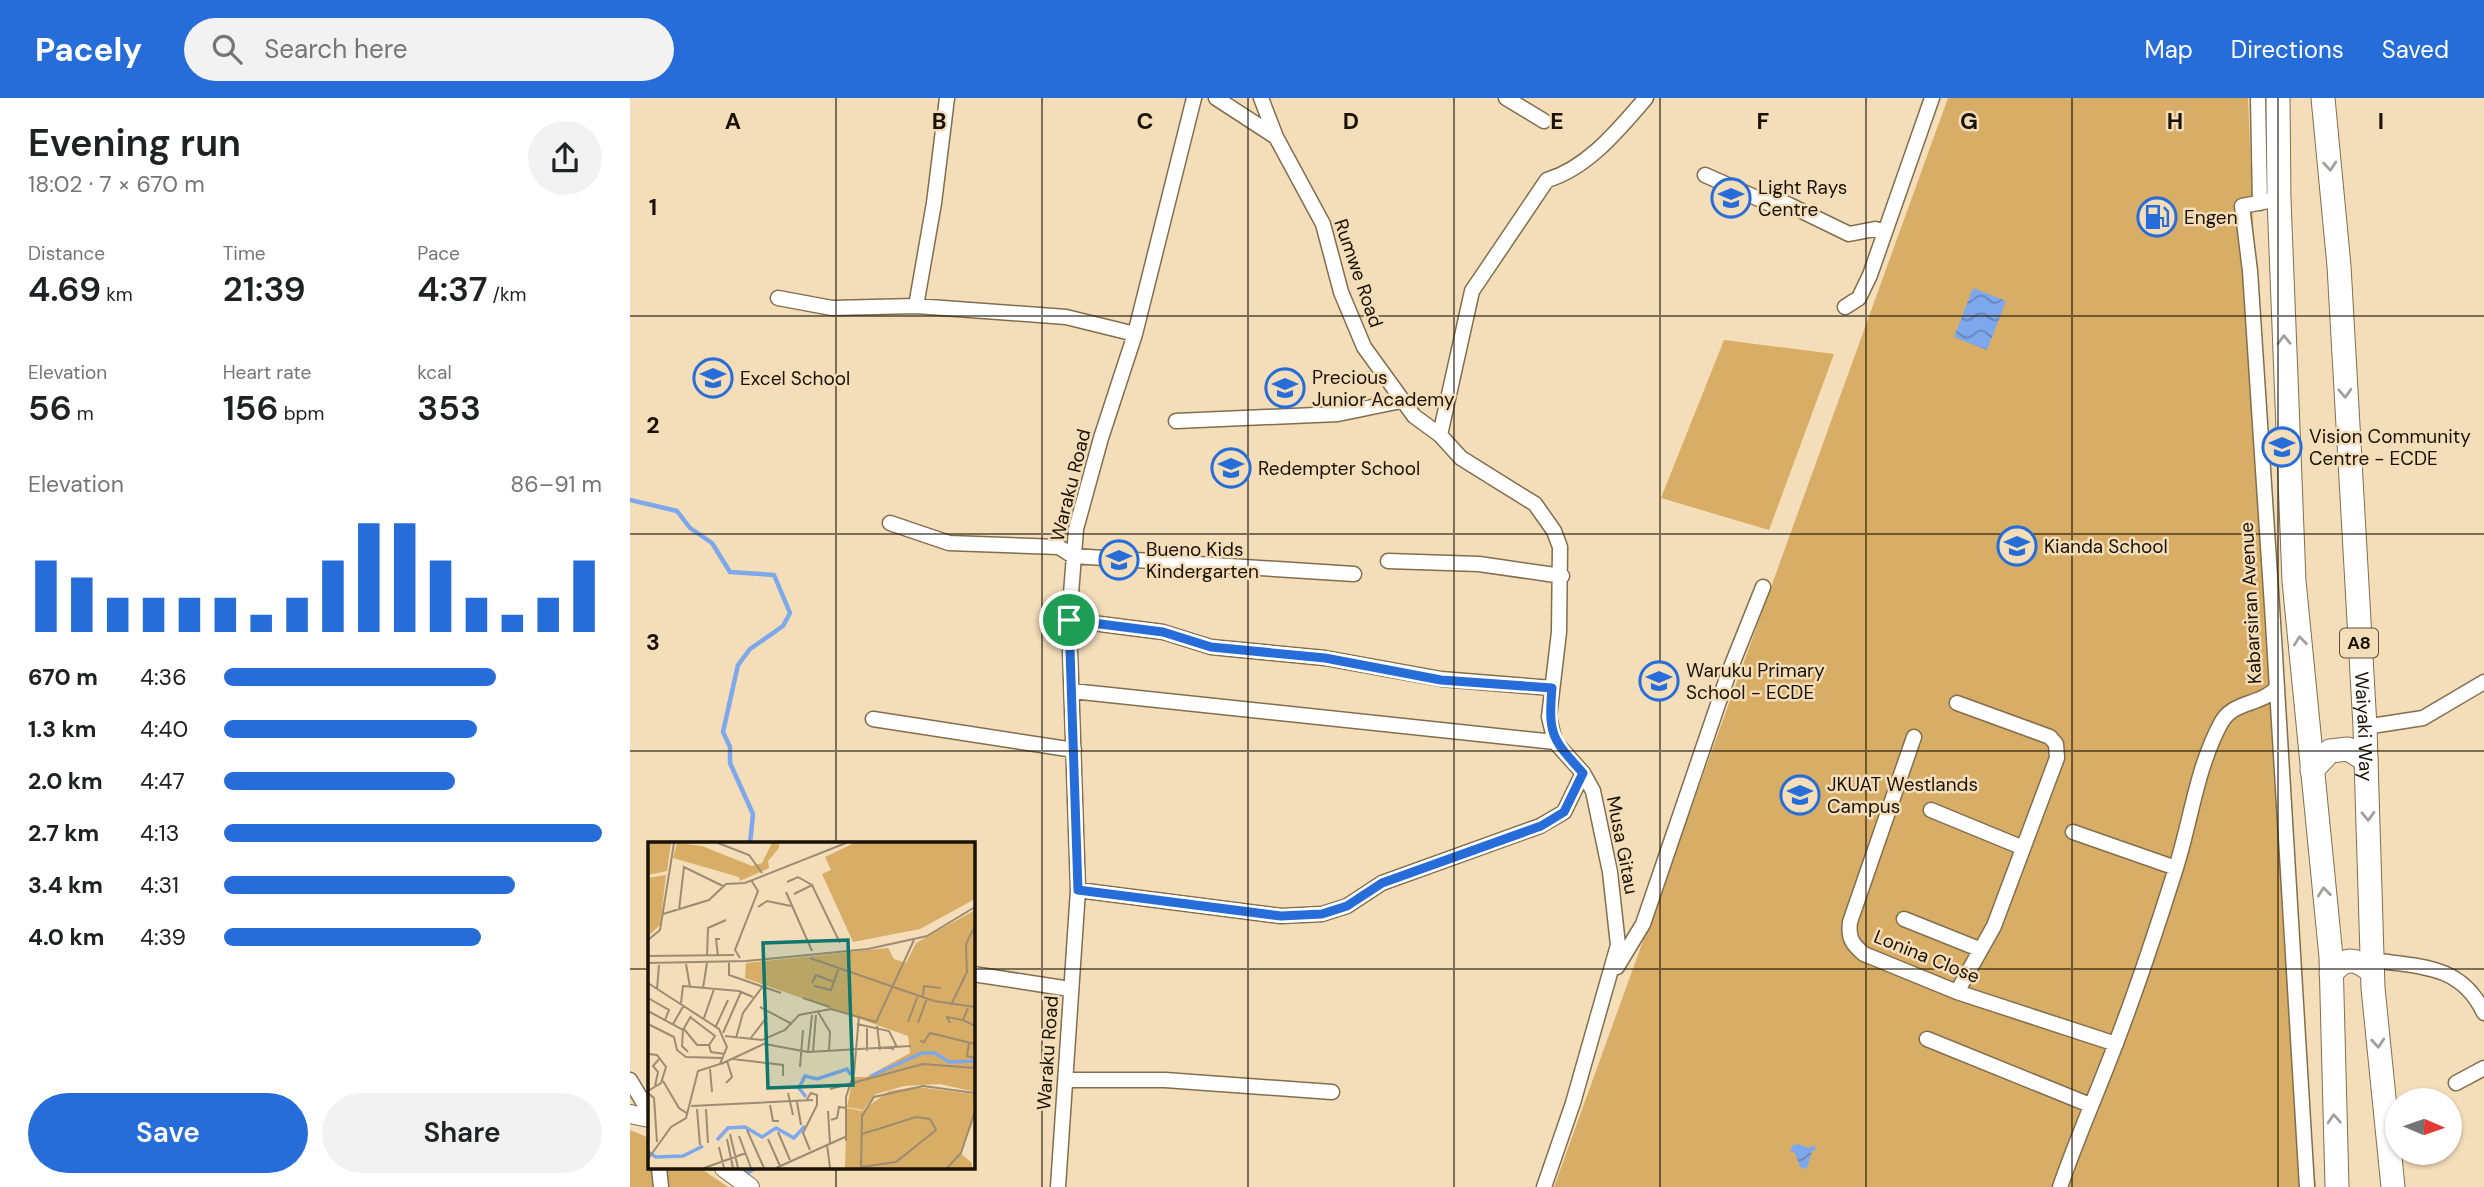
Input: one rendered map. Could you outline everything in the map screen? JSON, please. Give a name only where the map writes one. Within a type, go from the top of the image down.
[{"type":"highway","points":[[2278,98],[2269,201],[2294,582],[2331,974],[2337,1187]]},
{"type":"highway","name":"Waiyaki Way","points":[[2323,98],[2340,266],[2365,727],[2372,966],[2393,1187]]},
{"type":"highway","points":[[2312,770],[2330,751],[2348,749],[2366,760]]},
{"type":"highway","points":[[2331,974],[2340,962],[2348,960],[2372,966]]},
{"type":"street","points":[[916,306],[934,203],[947,98]]},
{"type":"street","name":"Waraku Road","points":[[1058,1187],[1078,890],[1069,620],[1076,529],[1101,438],[1135,334],[1194,98]]},
{"type":"street","points":[[1216,98],[1276,137]]},
{"type":"street","name":"Rumwe Road","points":[[1261,98],[1276,137],[1323,224],[1350,316],[1364,346],[1401,401],[1414,416],[1440,435]]},
{"type":"street","points":[[1506,98],[1545,121]]},
{"type":"street","points":[[1072,691],[1555,741],[1549,717],[1562,576],[1557,539],[1535,504],[1461,458],[1440,435],[1472,291],[1547,180],[1562,176],[1589,157],[1646,98]]},
{"type":"street","points":[[1845,307],[1859,298],[1885,232],[1931,98]]},
{"type":"street","points":[[2258,98],[2269,201]]},
{"type":"street","points":[[1705,175],[1768,202],[1779,200],[1849,234],[1875,229],[1885,232]]},
{"type":"street","name":"Kabarsiran Avenue","points":[[2060,1187],[2116,1044],[2176,868],[2200,779],[2221,722],[2238,706],[2265,698],[2277,687],[2250,271],[2242,206],[2269,201]]},
{"type":"street","points":[[778,298],[832,308],[916,306],[1066,317],[1135,334]]},
{"type":"street","points":[[1176,421],[1338,414],[1401,401]]},
{"type":"street","points":[[890,523],[948,543],[1059,547],[1073,556],[1354,574]]},
{"type":"street","points":[[1388,561],[1479,564],[1562,576]]},
{"type":"street","points":[[1611,977],[1643,924],[1729,672],[1763,587]]},
{"type":"street","points":[[1069,620],[1163,632],[1211,647],[1325,658],[1441,680],[1552,688]]},
{"type":"street","points":[[2365,727],[2423,718],[2484,682]]},
{"type":"street","points":[[2304,685],[2277,687],[2307,1187]]},
{"type":"street","points":[[1957,703],[2040,732],[2056,744],[2057,758],[2021,847],[1994,926],[1957,992]]},
{"type":"street","points":[[873,719],[1074,750]]},
{"type":"street","name":"Lonina Close","points":[[1914,737],[1849,932],[1853,944],[1864,954],[1957,992],[2116,1044]]},
{"type":"street","name":"Musa Gitau","points":[[1544,1187],[1611,977],[1618,945],[1611,872],[1593,791],[1583,773],[1555,741]]},
{"type":"street","points":[[1078,890],[1281,916],[1322,914],[1347,906],[1382,883],[1541,826],[1564,812],[1583,773]]},
{"type":"street","points":[[1931,810],[2021,847]]},
{"type":"street","points":[[2073,832],[2176,868]]},
{"type":"street","points":[[1903,919],[1979,949]]},
{"type":"street","points":[[2372,966],[2446,974],[2465,983],[2484,1013]]},
{"type":"street","points":[[975,974],[1070,989]]},
{"type":"street","points":[[1927,1039],[2090,1105]]},
{"type":"street","points":[[2456,1083],[2484,1068]]},
{"type":"street","points":[[630,1080],[648,1110]]},
{"type":"street","points":[[1065,1080],[1165,1080],[1332,1092]]},
{"type":"street","points":[[630,1114],[648,1118]]},
{"type":"street","points":[[727,1170],[750,1187]]},
{"type":"shaded area","points":[[1948,98],[2248,98],[2274,728],[2316,1187],[1554,1187]]},
{"type":"shaded area","points":[[1724,340],[1834,354],[1769,530],[1661,498]]},
{"type":"shaded area","points":[[630,1130],[648,1138],[648,1170],[703,1170],[728,1187],[630,1187]]},
{"type":"water","points":[[1973,288],[2006,301],[1987,350],[1954,337]]},
{"type":"water","points":[[1793,1145],[1809,1148],[1814,1145],[1816,1150],[1812,1151],[1807,1169],[1800,1167],[1795,1153],[1790,1151]]},
{"type":"waterway","points":[[630,500],[677,511],[690,528],[712,543],[730,572],[774,575],[790,613],[783,626],[750,649],[738,665],[723,732],[730,747],[730,763],[753,814],[750,842]]},
{"type":"waterway","points":[[741,1176],[752,1170]]},
{"type":"place","name":"Light Rays Centre","points":[[1731,198]]},
{"type":"place","name":"Engen","points":[[2157,217]]},
{"type":"place","name":"Excel School","points":[[713,378]]},
{"type":"place","name":"Precious Junior Academy","points":[[1285,388]]},
{"type":"place","name":"Vision Community Centre - ECDE","points":[[2282,447]]},
{"type":"place","name":"Redempter School","points":[[1231,468]]},
{"type":"place","name":"Kianda School","points":[[2017,546]]},
{"type":"place","name":"Bueno Kids Kindergarten","points":[[1119,560]]},
{"type":"place","name":"Waruku Primary School - ECDE","points":[[1659,681]]},
{"type":"place","name":"JKUAT Westlands Campus","points":[[1800,795]]},
{"type":"route","points":[[1069,620],[1163,632],[1211,647],[1325,658],[1441,680],[1552,688],[1549,717],[1555,741],[1583,773],[1564,812],[1541,826],[1505,836],[1382,883],[1347,906],[1322,914],[1281,916],[1078,890],[1069,620]]}]
